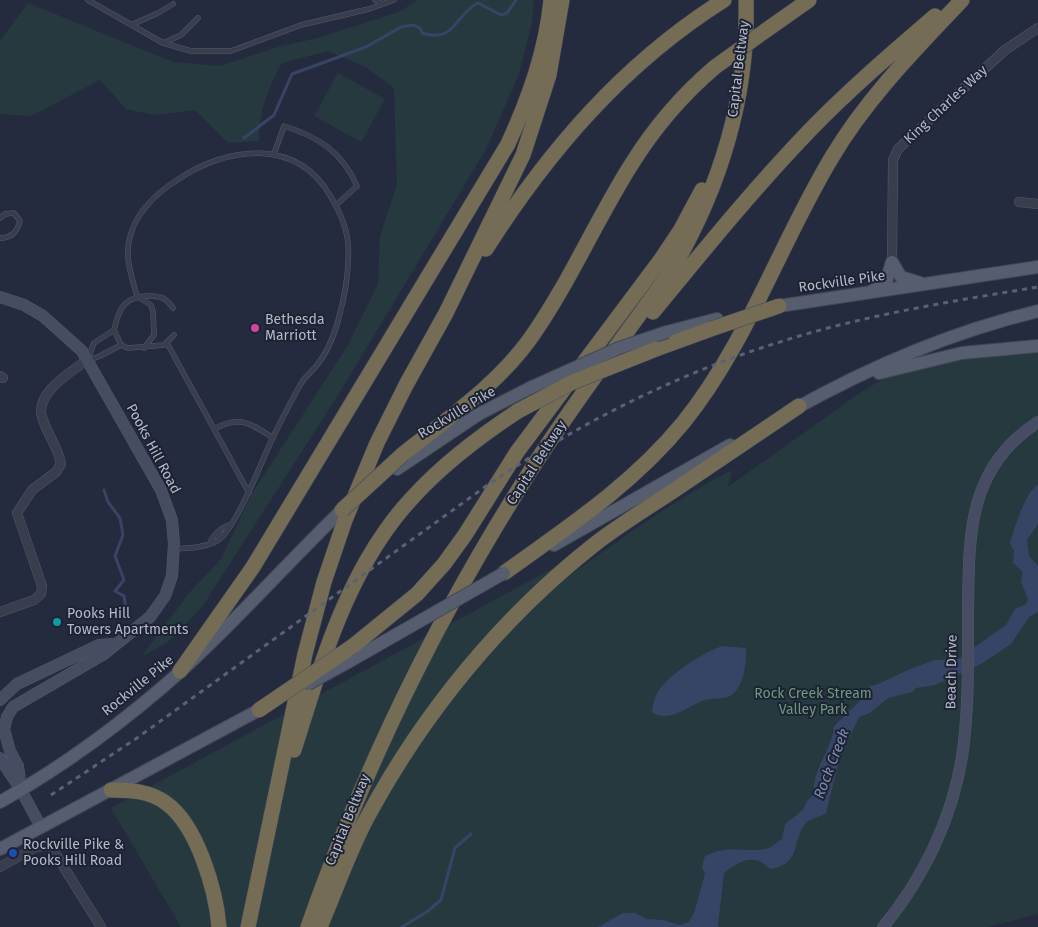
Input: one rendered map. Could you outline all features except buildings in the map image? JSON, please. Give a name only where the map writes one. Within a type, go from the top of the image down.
[{"type":"highway","points":[[180,671],[253,567],[508,144],[528,101],[538,70],[548,25],[551,0]]},
{"type":"highway","points":[[248,927],[305,654],[324,582],[344,520],[381,435],[446,313],[523,155],[549,76],[562,0]]},
{"type":"highway","name":"Capital Beltway","points":[[308,927],[332,858],[361,786],[400,703],[484,547],[530,472],[673,268],[692,235],[720,166],[736,108],[744,52],[746,0]]},
{"type":"highway","points":[[342,510],[403,454],[484,388],[529,341],[550,309],[631,165],[650,137],[694,84],[809,0]]},
{"type":"highway","points":[[578,402],[741,205],[810,129],[874,68],[954,0]]},
{"type":"highway","points":[[504,573],[604,502],[656,455],[684,422],[706,392],[731,350],[831,158],[852,124],[889,78],[962,0]]},
{"type":"highway","points":[[446,313],[512,208],[566,138],[636,64],[669,38],[720,3]]},
{"type":"highway","points":[[259,710],[352,654],[418,594],[444,564],[465,535],[517,452],[680,231],[716,162],[736,108]]},
{"type":"highway","points":[[271,818],[339,617],[360,572],[383,535],[411,498],[441,468],[474,440],[518,411],[573,382],[714,324],[779,306]]},
{"type":"highway","points":[[320,927],[351,852],[377,802],[407,751],[489,644],[522,609],[594,545],[634,515],[799,406]]},
{"type":"highway","points":[[111,790],[137,791],[151,794],[177,812],[186,825],[205,867],[213,892],[219,927]]},
{"type":"main road","points":[[892,262],[903,278],[926,285]]},
{"type":"main road","points":[[865,294],[886,282],[892,262]]},
{"type":"main road","name":"Rockville Pike","points":[[779,306],[1038,267]]},
{"type":"main road","points":[[352,654],[399,633],[842,383],[912,351],[964,332],[1038,311]]},
{"type":"main road","name":"Rockville Pike","points":[[0,802],[22,790],[100,736],[180,671],[239,615],[342,510],[397,468],[479,414],[611,351],[668,332],[714,324]]},
{"type":"main road","points":[[842,383],[962,353],[1038,346]]},
{"type":"main road","points":[[0,849],[259,710]]},
{"type":"street","name":"King Charles Way","points":[[892,262],[893,160],[898,149],[1005,50],[1038,28]]},
{"type":"street","points":[[1019,202],[1038,204]]},
{"type":"street","name":"Pooks Hill Road","points":[[0,297],[24,305],[43,316],[74,342],[87,360],[161,490],[172,520],[174,549],[172,576],[165,596],[150,617],[114,644],[104,654],[13,707],[7,717],[4,729],[10,751],[18,766],[22,790]]},
{"type":"street","points":[[0,612],[34,600],[41,594],[42,586],[17,513],[32,490],[56,472],[61,464],[59,454],[42,416],[46,395],[87,360]]},
{"type":"street","name":"Beach Drive","points":[[883,927],[903,901],[923,869],[946,816],[962,759],[967,694],[971,520],[979,494],[990,470],[1006,449],[1038,422]]},
{"type":"street","name":"Pooks Hill Road","points":[[0,700],[17,684],[99,646],[114,644]]},
{"type":"street","name":"Pooks Hill Road","points":[[0,758],[22,790],[41,828]]},
{"type":"street","points":[[0,868],[46,844],[55,850],[101,927]]},
{"type":"lane","points":[[88,0],[162,43],[191,51],[231,50],[301,25],[394,0]]},
{"type":"lane","points":[[374,0],[383,4]]},
{"type":"lane","points":[[131,25],[173,4]]},
{"type":"lane","points":[[162,43],[181,35],[198,18]]},
{"type":"lane","points":[[274,154],[284,126],[305,133],[331,148],[349,167],[358,186],[336,205]]},
{"type":"lane","points":[[144,348],[154,334],[153,312],[151,305],[137,296],[129,265],[130,237],[142,211],[161,190],[193,169],[218,158],[242,154],[274,154],[289,157],[305,166],[326,187],[336,205],[348,241],[347,283],[338,322],[319,364],[304,380],[273,438],[249,493],[229,525],[218,532],[211,539],[210,544],[174,549]]},
{"type":"lane","points":[[0,218],[5,214],[14,213],[20,221],[14,234],[9,237],[0,238]]},
{"type":"lane","points":[[87,360],[94,343],[114,330],[122,307],[128,300],[137,296],[160,296],[168,301],[173,308]]},
{"type":"lane","points":[[114,330],[121,345],[128,348],[144,348],[166,343],[174,335]]},
{"type":"lane","points":[[166,343],[249,493]]},
{"type":"lane","points":[[87,360],[100,356],[121,345]]},
{"type":"lane","points":[[214,429],[226,422],[240,421],[249,423],[273,438]]},
{"type":"green space","points":[[418,0],[534,0],[532,22],[519,74],[486,149],[340,392],[202,607],[168,642],[142,656],[189,593],[221,559],[253,492],[348,345],[378,284],[380,236],[397,184],[394,88],[366,67],[328,51],[282,63],[272,82],[262,110],[259,141],[228,143],[195,110],[154,115],[126,109],[100,80],[31,116],[0,114],[0,41],[28,3],[173,62],[220,66],[281,46],[318,38],[399,12]]},
{"type":"green space","points":[[338,73],[385,99],[361,142],[314,116]]},
{"type":"green space","name":"Rock Creek Stream Valley Park","points":[[1038,339],[1038,914],[988,927],[181,927],[111,808],[559,565],[569,576],[669,507],[732,470],[728,487],[860,393],[886,377],[972,346]]},
{"type":"water","name":"Rock Creek","points":[[1038,485],[1038,524],[1027,540],[1029,556],[1038,566],[1038,612],[1029,617],[1011,644],[981,664],[935,685],[916,688],[912,692],[888,698],[870,713],[859,717],[840,757],[826,813],[809,820],[805,824],[787,863],[770,869],[759,861],[747,860],[724,873],[719,927],[598,927],[623,913],[635,913],[647,919],[663,920],[680,925],[689,922],[694,913],[705,874],[702,867],[705,856],[721,850],[765,849],[782,839],[785,824],[803,810],[807,801],[814,794],[816,776],[830,744],[834,726],[865,696],[870,686],[934,660],[958,659],[1006,625],[1015,609],[1026,604],[1028,599],[1021,582],[1023,572],[1013,563],[1014,551],[1010,543],[1025,502],[1029,494]]},
{"type":"water","points":[[722,646],[746,648],[743,677],[732,695],[700,702],[669,716],[657,715],[652,712],[657,694],[670,678],[691,662]]},
{"type":"waterway","points":[[244,138],[274,115],[292,74],[366,47],[401,27],[414,25],[420,28],[422,33],[441,34],[454,26],[470,8],[478,3],[501,15],[507,13],[516,0]]},
{"type":"waterway","points":[[104,490],[108,502],[120,518],[123,535],[115,556],[124,580],[115,591],[124,596],[126,609]]},
{"type":"waterway","points":[[402,927],[428,911],[441,900],[455,848],[471,834]]},
{"type":"railway","points":[[51,795],[137,738],[489,484],[594,420],[706,368],[783,341],[845,324],[909,310],[1038,287]]},
{"type":"place","name":"Bethesda Marriott","points":[[255,328]]},
{"type":"place","name":"Pooks Hill Towers Apartments","points":[[57,622]]},
{"type":"place","name":"Rockville Pike & Pooks Hill Road","points":[[13,853]]}]
